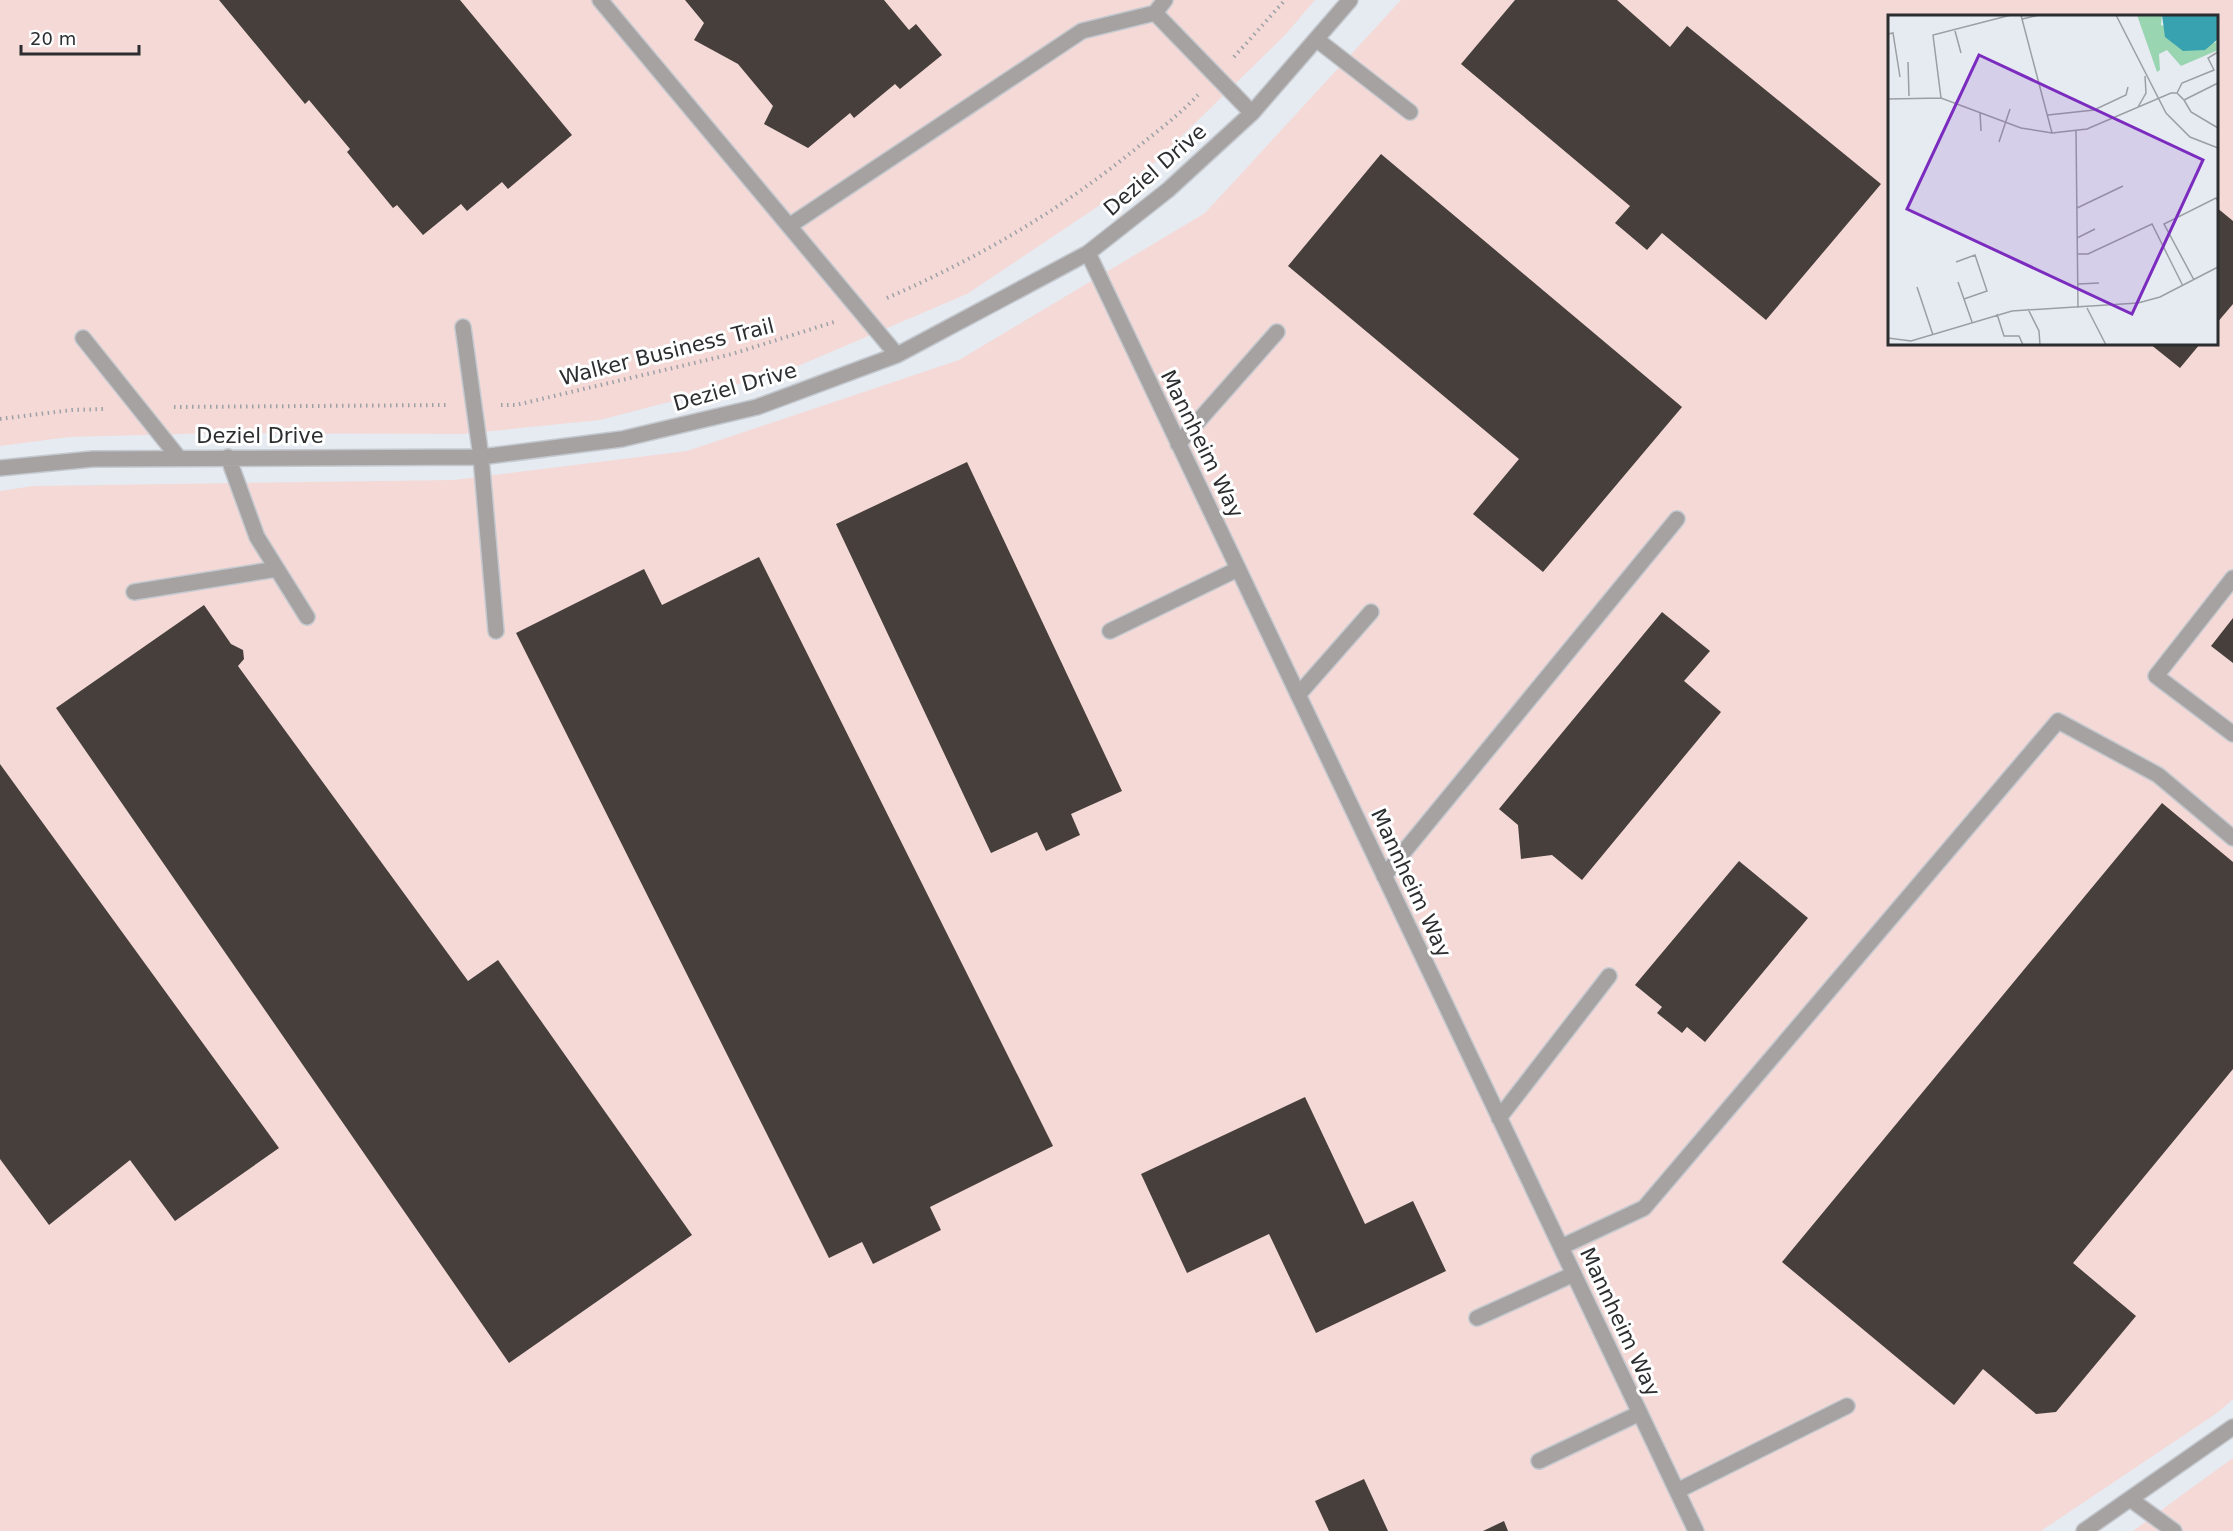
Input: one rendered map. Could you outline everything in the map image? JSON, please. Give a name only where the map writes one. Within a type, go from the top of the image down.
[{"type":"street","points":[[600,0],[897,355]]},
{"type":"street","points":[[789,226],[1082,32],[1155,13],[1165,0]]},
{"type":"street","name":"Deziel Drive","points":[[0,468],[93,459],[481,457],[622,439],[757,407],[897,355],[1088,253],[1168,190],[1252,113],[1350,0]]},
{"type":"street","points":[[1155,13],[1252,113]]},
{"type":"street","points":[[1316,39],[1410,112]]},
{"type":"street","name":"Mannheim Way","points":[[1088,253],[1696,1531]]},
{"type":"street","points":[[463,327],[481,457],[496,631]]},
{"type":"street","points":[[1178,444],[1277,332]]},
{"type":"street","points":[[83,338],[178,458]]},
{"type":"street","points":[[228,457],[257,537],[308,617]]},
{"type":"street","points":[[1384,876],[1677,519]]},
{"type":"street","points":[[134,592],[277,569]]},
{"type":"street","points":[[1110,631],[1238,569]]},
{"type":"street","points":[[2233,578],[2156,675],[2233,734]]},
{"type":"street","points":[[1298,695],[1371,612]]},
{"type":"street","points":[[1561,1247],[1644,1208],[2058,720],[2158,775],[2233,838]]},
{"type":"street","points":[[1500,1118],[1609,976]]},
{"type":"street","points":[[1477,1318],[1574,1274]]},
{"type":"street","points":[[1677,1491],[1847,1406]]},
{"type":"street","points":[[1539,1461],[1640,1413]]},
{"type":"street","points":[[2084,1531],[2233,1428]]},
{"type":"street","points":[[2130,1499],[2174,1531]]},
{"type":"path","points":[[1236,55],[1286,0]]},
{"type":"path","points":[[891,296],[968,261],[1026,228],[1088,188],[1188,106]]},
{"type":"path","name":"Walker Business Trail","points":[[516,405],[732,354],[824,326]]},
{"type":"path","points":[[181,407],[447,405]]},
{"type":"path","points":[[0,419],[72,410]]},
{"type":"shaded area","points":[[0,0],[1315,0],[1286,34],[1136,181],[967,294],[784,372],[600,420],[462,434],[219,433],[69,437],[0,446]]},
{"type":"shaded area","points":[[1401,0],[2233,0],[2233,1399],[2217,1413],[2041,1531],[0,1531],[0,491],[33,486],[454,480],[687,451],[959,360],[1205,213]]},
{"type":"shaded area","points":[[2233,1458],[2233,1531],[2133,1531],[2190,1489]]},
{"type":"building","points":[[219,0],[460,0],[572,135],[508,189],[502,182],[467,211],[461,204],[423,235],[397,205],[393,208],[347,152],[350,149],[309,100],[305,104]]},
{"type":"building","points":[[685,0],[884,0],[909,30],[916,24],[942,55],[900,89],[895,84],[854,118],[850,113],[808,148],[764,124],[773,106],[738,64],[694,40],[704,23]]},
{"type":"building","points":[[1515,0],[1617,0],[1670,47],[1687,26],[1881,184],[1766,320],[1662,233],[1647,250],[1615,223],[1630,206],[1461,64]]},
{"type":"building","points":[[1381,154],[1682,407],[1543,572],[1473,514],[1519,459],[1288,266]]},
{"type":"building","points":[[2218,209],[2233,221],[2233,304],[2218,322]]},
{"type":"building","points":[[2151,345],[2199,345],[2180,368]]},
{"type":"building","points":[[967,462],[1122,791],[1071,814],[1080,835],[1046,851],[1037,832],[991,853],[836,524]]},
{"type":"building","points":[[759,557],[1053,1146],[930,1207],[941,1230],[873,1264],[862,1242],[829,1258],[516,633],[644,569],[662,605]]},
{"type":"building","points":[[204,605],[231,644],[243,650],[244,659],[238,666],[468,981],[498,960],[692,1235],[509,1363],[56,708]]},
{"type":"building","points":[[1662,612],[1710,651],[1684,681],[1721,712],[1582,880],[1552,855],[1521,859],[1518,825],[1499,809]]},
{"type":"building","points":[[2233,618],[2233,663],[2211,646]]},
{"type":"building","points":[[0,764],[279,1148],[175,1221],[130,1160],[49,1225],[0,1159]]},
{"type":"building","points":[[2162,803],[2233,862],[2233,1069],[2073,1263],[2136,1316],[2056,1412],[2036,1414],[1983,1369],[1954,1405],[1782,1262]]},
{"type":"building","points":[[1739,861],[1808,918],[1705,1042],[1687,1027],[1682,1033],[1657,1013],[1662,1007],[1635,985]]},
{"type":"building","points":[[1305,1097],[1365,1224],[1413,1201],[1446,1271],[1316,1333],[1269,1234],[1187,1273],[1141,1174]]},
{"type":"building","points":[[1364,1479],[1388,1531],[1329,1531],[1315,1501]]},
{"type":"building","points":[[1504,1521],[1508,1531],[1483,1531]]}]
